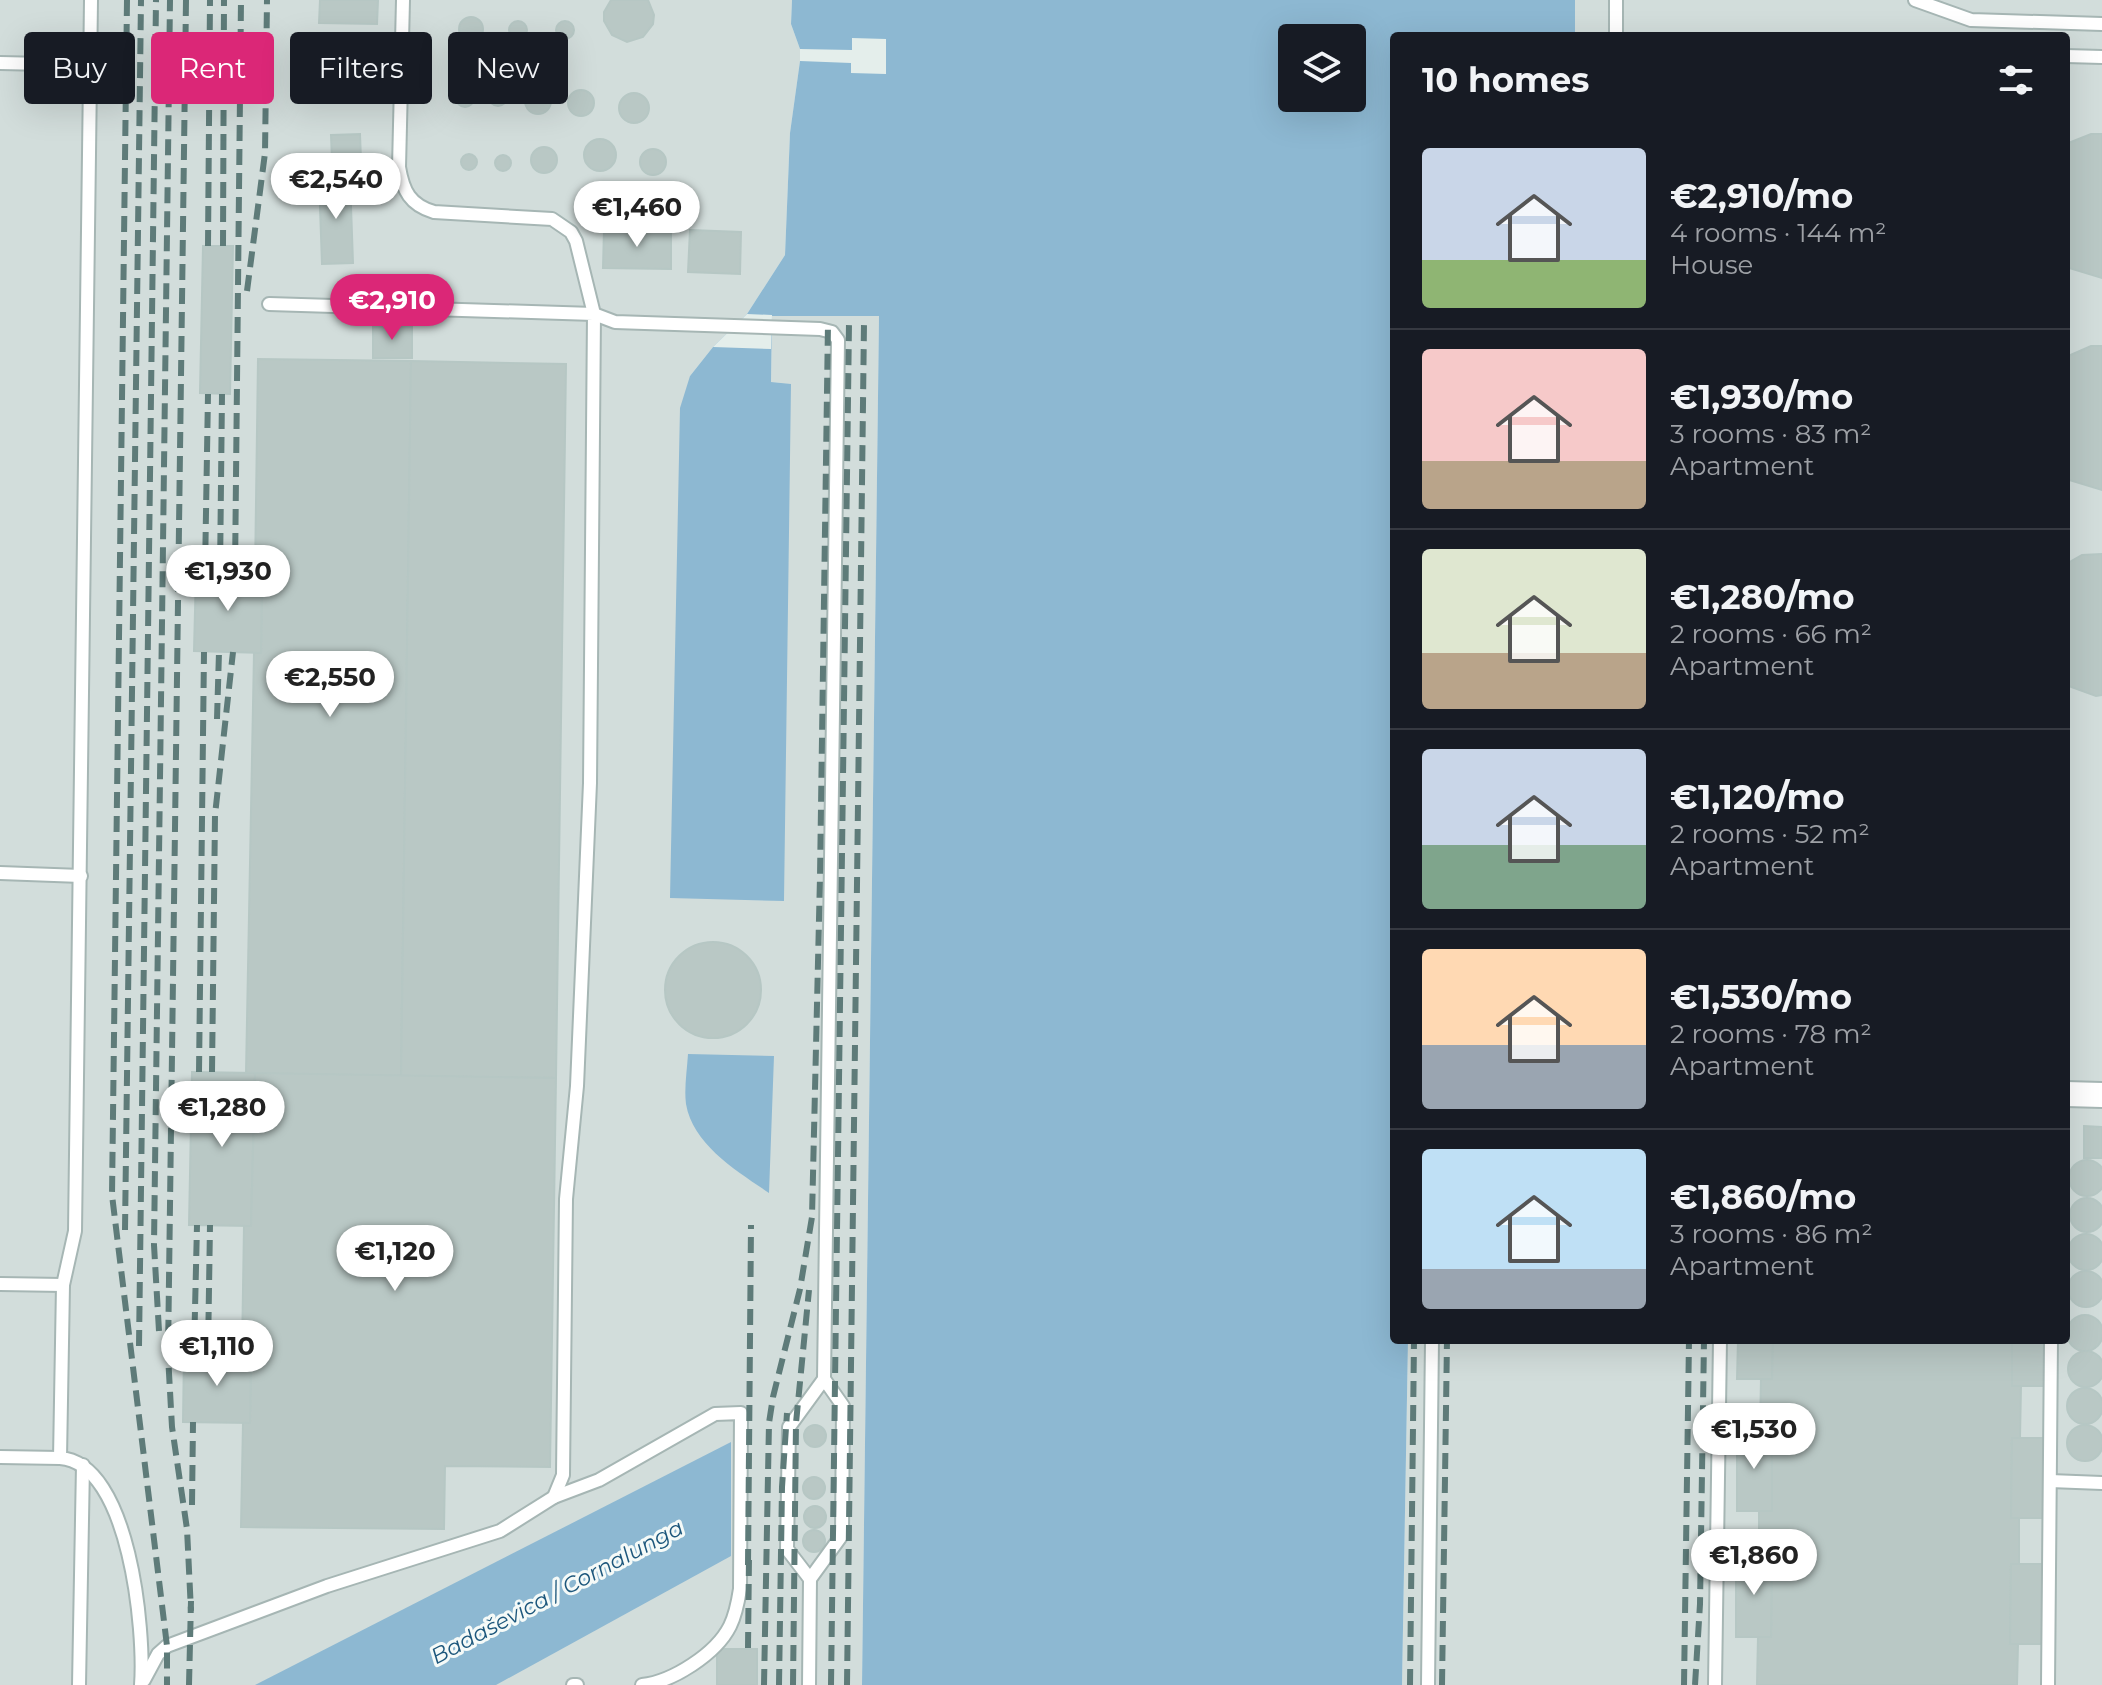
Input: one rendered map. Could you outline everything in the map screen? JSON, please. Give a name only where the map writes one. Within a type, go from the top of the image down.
[{"type":"street","points":[[2070,1094],[2102,1095]]},
{"type":"lane","points":[[91,0],[91,32]]},
{"type":"lane","points":[[403,0],[399,167],[402,185],[409,198],[420,208],[434,212],[541,217],[561,224],[576,241],[594,314],[590,783],[577,1086],[566,1199],[563,1475],[554,1497]]},
{"type":"lane","points":[[1616,0],[1616,32]]},
{"type":"lane","points":[[1915,0],[1971,20],[2102,24]]},
{"type":"lane","points":[[2070,56],[2102,57]]},
{"type":"lane","points":[[0,63],[24,64]]},
{"type":"lane","points":[[60,1458],[63,1285],[75,1231],[91,104]]},
{"type":"lane","points":[[269,304],[594,314],[615,322],[820,329],[832,332],[838,340],[824,1379],[789,1427],[787,1549],[810,1579]]},
{"type":"lane","points":[[0,873],[81,876]]},
{"type":"lane","points":[[0,1284],[63,1285]]},
{"type":"lane","points":[[1428,1685],[1432,1344]]},
{"type":"lane","points":[[1715,1685],[1720,1344]]},
{"type":"lane","points":[[2048,1685],[2051,1344]]},
{"type":"lane","points":[[809,1685],[810,1579],[842,1535],[843,1406],[824,1379]]},
{"type":"lane","points":[[142,1685],[150,1666],[167,1646],[327,1586],[500,1531],[554,1497],[599,1480],[715,1414],[741,1413],[740,1589],[736,1613],[728,1630],[713,1647],[677,1675],[642,1685]]},
{"type":"lane","points":[[0,1457],[74,1460],[97,1480],[131,1559],[141,1619],[142,1685]]},
{"type":"lane","points":[[79,1685],[83,1465]]},
{"type":"lane","points":[[2050,1481],[2102,1483]]},
{"type":"shaded area","points":[[0,0],[792,0],[791,24],[800,49],[800,61],[790,133],[785,255],[747,314],[713,347],[690,376],[791,384],[771,382],[772,315],[879,316],[862,1685],[0,1685]]},
{"type":"shaded area","points":[[1575,0],[2102,0],[2102,1685],[1402,1685],[1408,1344],[2070,1344],[2070,32],[1575,32]]},
{"type":"water","points":[[792,0],[1575,0],[1575,32],[1390,32],[1390,1344],[1408,1344],[1402,1685],[862,1685],[879,316],[772,316],[771,382],[791,384],[784,901],[670,898],[680,408],[690,376],[713,347],[747,314],[785,255],[790,133],[800,49],[791,24]]},
{"type":"water","points":[[688,1054],[774,1056],[769,1193],[718,1156],[697,1132],[686,1104]]},
{"type":"water","name":"Badaševica / Cornalunga","points":[[731,1442],[731,1556],[496,1685],[255,1685]]},
{"type":"pier","points":[[852,38],[886,39],[886,74],[851,73],[851,63],[800,61],[800,49],[852,50]]},
{"type":"pier","points":[[747,314],[772,315],[771,349],[713,347]]},
{"type":"building","points":[[320,0],[378,0],[377,24],[319,23]]},
{"type":"building","points":[[611,0],[648,0],[654,15],[653,24],[643,37],[627,42],[612,35],[604,21],[604,12]]},
{"type":"building","points":[[471,17],[482,25],[482,32],[460,32],[459,29],[463,21]]},
{"type":"building","points":[[514,21],[522,21],[527,26],[527,32],[509,32],[509,26]]},
{"type":"building","points":[[561,21],[569,21],[574,26],[574,34],[569,39],[568,32],[556,32],[556,26]]},
{"type":"building","points":[[576,91],[586,91],[593,98],[593,108],[586,115],[576,115],[569,108],[569,98]]},
{"type":"building","points":[[634,93],[640,94],[648,102],[648,114],[640,122],[634,123],[628,122],[620,114],[619,108],[620,102],[628,94]]},
{"type":"building","points":[[550,104],[547,110],[538,114],[526,106]]},
{"type":"building","points":[[360,134],[361,160],[332,160],[331,135]]},
{"type":"building","points":[[2091,134],[2102,134],[2102,278],[2070,268],[2070,142]]},
{"type":"building","points":[[600,139],[611,144],[616,155],[611,166],[600,171],[589,166],[584,155],[589,144]]},
{"type":"building","points":[[544,147],[553,151],[557,160],[553,169],[544,173],[535,169],[531,160],[535,151]]},
{"type":"building","points":[[653,149],[662,153],[666,162],[662,171],[653,175],[644,171],[640,162],[644,153]]},
{"type":"building","points":[[469,154],[475,156],[475,168],[469,170],[463,168],[461,162],[463,156]]},
{"type":"building","points":[[503,155],[509,157],[509,169],[503,171],[497,169],[495,163],[497,157]]},
{"type":"building","points":[[350,178],[353,263],[322,264],[319,179]]},
{"type":"building","points":[[604,229],[671,230],[671,269],[603,268]]},
{"type":"building","points":[[690,230],[741,232],[740,274],[688,272]]},
{"type":"building","points":[[203,246],[233,246],[230,394],[200,393]]},
{"type":"building","points":[[373,327],[412,327],[412,358],[373,358]]},
{"type":"building","points":[[2091,346],[2102,346],[2102,490],[2070,480],[2070,355]]},
{"type":"building","points":[[258,359],[411,361],[401,1076],[246,1073],[254,653],[261,653],[262,574],[255,574]]},
{"type":"building","points":[[411,361],[566,364],[556,1078],[401,1076]]},
{"type":"building","points":[[2102,554],[2102,695],[2096,696],[2070,686],[2070,562],[2082,555]]},
{"type":"building","points":[[196,572],[262,574],[261,653],[194,651]]},
{"type":"building","points":[[713,942],[731,946],[747,956],[757,972],[761,990],[757,1008],[747,1024],[731,1034],[713,1038],[695,1034],[679,1024],[669,1008],[665,990],[669,972],[679,956],[695,946]]},
{"type":"building","points":[[192,1072],[255,1073],[251,1226],[189,1225]]},
{"type":"building","points":[[255,1073],[556,1078],[550,1467],[445,1466],[444,1529],[241,1527],[243,1423],[250,1423],[251,1353],[242,1352],[244,1226],[251,1226]]},
{"type":"building","points":[[2084,1126],[2102,1127],[2102,1158],[2084,1158]]},
{"type":"building","points":[[2087,1160],[2103,1171],[2103,1185],[2099,1190],[2087,1196],[2075,1190],[2070,1174],[2075,1166]]},
{"type":"building","points":[[2087,1198],[2103,1208],[2103,1222],[2099,1227],[2087,1232],[2075,1227],[2070,1215],[2075,1203]]},
{"type":"building","points":[[2079,1236],[2093,1236],[2102,1245],[2102,1259],[2093,1268],[2079,1268],[2070,1259],[2070,1245]]},
{"type":"building","points":[[2079,1273],[2093,1273],[2102,1282],[2102,1296],[2093,1305],[2079,1305],[2070,1296],[2070,1282]]},
{"type":"building","points":[[2085,1315],[2098,1320],[2103,1333],[2098,1346],[2085,1351],[2072,1346],[2072,1320]]},
{"type":"building","points":[[1738,1344],[1773,1344],[1772,1379],[1737,1379]]},
{"type":"building","points":[[1773,1344],[2012,1344],[2012,1386],[2021,1386],[2020,1438],[2012,1438],[2011,1518],[2019,1517],[2019,1564],[2011,1564],[2010,1644],[2018,1644],[2017,1685],[1757,1685],[1758,1637],[1771,1637],[1772,1557],[1759,1557],[1759,1511],[1772,1511],[1772,1431],[1760,1431],[1761,1379],[1772,1379]]},
{"type":"building","points":[[2012,1344],[2047,1344],[2047,1386],[2012,1386]]},
{"type":"building","points":[[2086,1351],[2099,1356],[2103,1372],[2099,1382],[2086,1387],[2073,1382],[2068,1369],[2073,1356]]},
{"type":"building","points":[[184,1352],[251,1353],[250,1423],[183,1422]]},
{"type":"building","points":[[2085,1388],[2098,1393],[2103,1406],[2098,1419],[2085,1424],[2072,1419],[2067,1406],[2072,1393]]},
{"type":"building","points":[[815,1425],[823,1428],[826,1436],[823,1444],[815,1447],[807,1444],[804,1436],[807,1428]]},
{"type":"building","points":[[2085,1425],[2098,1430],[2103,1443],[2098,1456],[2085,1461],[2072,1456],[2067,1443],[2072,1430]]},
{"type":"building","points":[[1737,1431],[1772,1431],[1772,1511],[1737,1511]]},
{"type":"building","points":[[2012,1438],[2047,1438],[2046,1518],[2011,1518]]},
{"type":"building","points":[[814,1477],[822,1480],[825,1488],[822,1496],[814,1499],[806,1496],[803,1488],[806,1480]]},
{"type":"building","points":[[815,1506],[823,1509],[826,1517],[823,1525],[815,1528],[807,1525],[804,1517],[807,1509]]},
{"type":"building","points":[[814,1530],[822,1533],[825,1541],[822,1549],[814,1552],[806,1549],[803,1541],[806,1533]]},
{"type":"building","points":[[1736,1557],[1772,1557],[1771,1637],[1736,1637]]},
{"type":"building","points":[[2011,1564],[2046,1564],[2046,1644],[2010,1644]]},
{"type":"building","points":[[717,1649],[757,1649],[757,1685],[717,1685]]},
{"type":"railway","points":[[127,0],[112,1195],[167,1646],[167,1685]]},
{"type":"railway","points":[[125,1230],[141,0]]},
{"type":"railway","points":[[139,1346],[156,0]]},
{"type":"railway","points":[[159,1331],[154,1245],[170,0]]},
{"type":"railway","points":[[186,0],[168,1355],[172,1427],[187,1529],[191,1611]]},
{"type":"railway","points":[[208,246],[210,0]]},
{"type":"railway","points":[[223,246],[224,0]]},
{"type":"railway","points":[[235,573],[241,0]]},
{"type":"railway","points":[[247,291],[265,153],[267,0]]},
{"type":"railway","points":[[764,1685],[769,1423],[800,1289],[812,1217],[828,323]]},
{"type":"railway","points":[[831,1685],[849,323]]},
{"type":"railway","points":[[847,1685],[864,323]]},
{"type":"railway","points":[[205,572],[208,394]]},
{"type":"railway","points":[[220,573],[222,394]]},
{"type":"railway","points":[[199,1072],[204,652]]},
{"type":"railway","points":[[217,719],[219,652]]},
{"type":"railway","points":[[212,1072],[215,815],[233,652]]},
{"type":"railway","points":[[194,1352],[197,1225]]},
{"type":"railway","points":[[208,1352],[210,1225]]},
{"type":"railway","points":[[748,1565],[751,1225]]},
{"type":"railway","points":[[793,1685],[796,1423],[809,1290]]},
{"type":"railway","points":[[1410,1685],[1414,1344]]},
{"type":"railway","points":[[1442,1685],[1447,1344]]},
{"type":"railway","points":[[1684,1685],[1689,1344]]},
{"type":"railway","points":[[1695,1685],[1700,1604],[1704,1344]]},
{"type":"railway","points":[[779,1685],[782,1487],[787,1413]]},
{"type":"railway","points":[[192,1505],[193,1422]]},
{"type":"railway","points":[[748,1648],[749,1556]]},
{"type":"railway","points":[[189,1685],[191,1601]]}]
